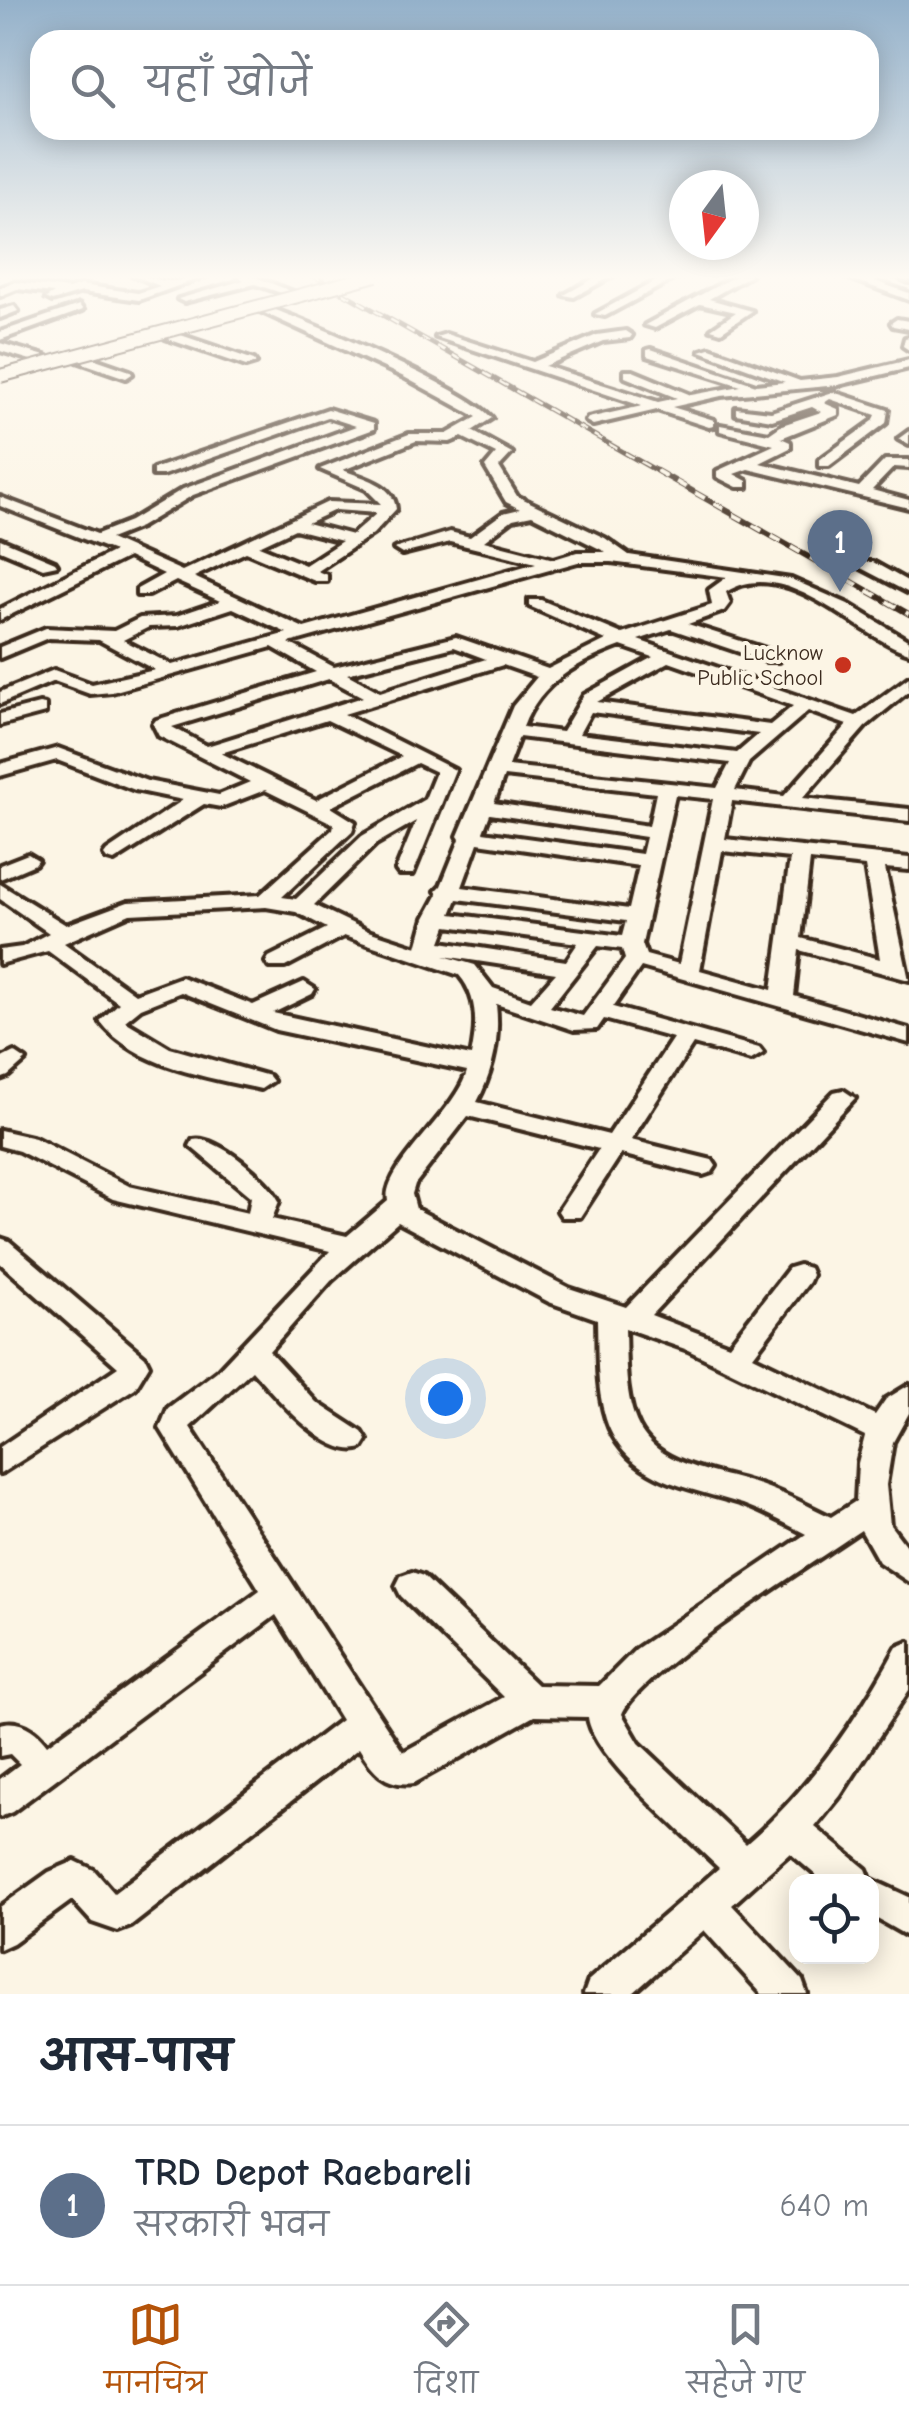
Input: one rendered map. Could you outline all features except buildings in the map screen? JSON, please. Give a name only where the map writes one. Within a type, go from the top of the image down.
[{"type":"street","points":[[109,368],[126,374]]},
{"type":"street","points":[[331,470],[414,438],[446,440],[485,418],[476,409],[388,368]]},
{"type":"street","points":[[535,368],[708,423]]},
{"type":"street","points":[[697,368],[758,387]]},
{"type":"street","points":[[754,368],[883,413],[879,423],[824,463]]},
{"type":"street","points":[[593,421],[690,399],[758,387],[805,385],[889,368]]},
{"type":"street","points":[[629,374],[690,399]]},
{"type":"street","points":[[741,411],[772,416],[833,396]]},
{"type":"street","points":[[771,439],[833,412],[812,402]]},
{"type":"street","points":[[97,539],[135,524],[188,492],[369,426],[328,412],[158,472]]},
{"type":"street","points":[[725,428],[785,444],[722,474],[742,484]]},
{"type":"street","points":[[463,432],[504,453],[494,464],[494,471],[511,499],[600,541],[625,558]]},
{"type":"street","points":[[254,440],[371,486],[388,500],[389,509],[375,525],[308,570]]},
{"type":"street","points":[[747,464],[860,494],[906,500]]},
{"type":"street","points":[[860,494],[888,464],[909,464]]},
{"type":"street","points":[[0,501],[127,551],[298,632]]},
{"type":"street","points":[[144,592],[248,547],[333,504],[389,509]]},
{"type":"street","points":[[473,542],[508,516],[533,510]]},
{"type":"street","points":[[294,524],[354,540]]},
{"type":"street","points":[[402,549],[440,537],[553,562]]},
{"type":"street","points":[[0,544],[49,565]]},
{"type":"street","points":[[248,547],[324,579]]},
{"type":"street","points":[[0,615],[127,551]]},
{"type":"street","points":[[0,699],[54,675],[95,690],[585,555],[793,583],[909,648]]},
{"type":"street","points":[[867,565],[909,588]]},
{"type":"street","points":[[426,950],[468,836],[530,691],[548,674],[624,640],[720,606],[717,590],[723,584],[758,576]]},
{"type":"street","points":[[0,653],[46,633],[106,637],[125,634],[146,622],[178,621],[234,602]]},
{"type":"street","points":[[534,603],[624,640],[859,723]]},
{"type":"street","points":[[672,624],[772,657]]},
{"type":"street","points":[[106,637],[168,670]]},
{"type":"street","points":[[271,640],[376,697]]},
{"type":"street","points":[[266,901],[344,828],[341,818],[165,732],[162,724],[332,672],[450,642],[548,674]]},
{"type":"street","points":[[566,738],[584,706],[668,656]]},
{"type":"street","points":[[205,752],[503,659]]},
{"type":"street","points":[[788,803],[859,723],[909,682]]},
{"type":"street","points":[[688,974],[724,796],[741,759],[806,704]]},
{"type":"street","points":[[584,706],[774,731]]},
{"type":"street","points":[[0,720],[40,710]]},
{"type":"street","points":[[325,712],[446,770],[406,870]]},
{"type":"street","points":[[512,731],[741,759]]},
{"type":"street","points":[[0,770],[62,754],[142,786],[229,800],[267,782]]},
{"type":"street","points":[[317,807],[416,756]]},
{"type":"street","points":[[498,770],[909,815]]},
{"type":"street","points":[[482,992],[585,1025],[602,1011],[633,952],[637,916],[667,790]]},
{"type":"street","points":[[114,855],[199,798]]},
{"type":"street","points":[[301,906],[369,840],[432,803]]},
{"type":"street","points":[[481,807],[657,833]]},
{"type":"street","points":[[468,836],[650,861]]},
{"type":"street","points":[[714,844],[909,864]]},
{"type":"street","points":[[782,1000],[801,853]]},
{"type":"street","points":[[0,873],[28,860]]},
{"type":"street","points":[[790,941],[901,971],[874,861]]},
{"type":"street","points":[[0,890],[133,1003]]},
{"type":"street","points":[[446,892],[637,916]]},
{"type":"street","points":[[488,925],[498,898]]},
{"type":"street","points":[[0,957],[28,952],[114,912],[214,915],[266,901],[301,906],[343,928],[426,950],[572,969]]},
{"type":"street","points":[[436,918],[592,939],[688,974],[909,1036]]},
{"type":"street","points":[[276,962],[343,928]]},
{"type":"street","points":[[535,1010],[572,969],[592,939]]},
{"type":"street","points":[[426,950],[477,978],[486,1039],[481,1066],[462,1106],[412,1166],[399,1194],[400,1206],[422,1226],[514,1274],[736,1358],[882,1431]]},
{"type":"street","points":[[261,1081],[194,1066],[154,1050],[112,1022],[112,1018],[133,1003],[181,984],[252,1014],[312,1032],[481,1066]]},
{"type":"street","points":[[252,1014],[304,989]]},
{"type":"street","points":[[602,1011],[751,1053]]},
{"type":"street","points":[[571,1211],[687,1035]]},
{"type":"street","points":[[832,1533],[758,1496],[679,1471],[638,1452],[622,1423],[615,1382],[621,1316],[843,1098]]},
{"type":"street","points":[[462,1106],[703,1166]]},
{"type":"street","points":[[0,1138],[26,1144],[122,1193],[352,1247]]},
{"type":"street","points":[[202,1146],[262,1192],[265,1206],[256,1225]]},
{"type":"street","points":[[400,1206],[321,1274],[212,1392],[178,1416],[174,1424],[385,1758],[406,1771],[530,1700],[608,1702]]},
{"type":"street","points":[[0,1248],[135,1365],[124,1380],[0,1462]]},
{"type":"street","points":[[736,1358],[799,1275]]},
{"type":"street","points":[[252,1351],[306,1410],[352,1440]]},
{"type":"street","points":[[909,1396],[901,1401],[882,1431],[872,1459],[872,1506],[880,1540],[909,1568]]},
{"type":"street","points":[[745,1868],[627,1754],[606,1725],[608,1702],[614,1691],[648,1660],[872,1506]]},
{"type":"street","points":[[412,1586],[530,1700]]},
{"type":"street","points":[[0,1800],[280,1594]]},
{"type":"street","points":[[603,1994],[790,1830],[828,1784],[887,1699],[909,1658]]},
{"type":"street","points":[[0,1930],[62,1884],[75,1880],[103,1908],[118,1912],[363,1724]]},
{"type":"street","points":[[0,1740],[18,1738],[43,1768]]},
{"type":"street","points":[[790,1830],[843,1874]]},
{"type":"street","points":[[879,1900],[909,1918]]},
{"type":"street","points":[[705,1904],[788,1994]]},
{"type":"railway","points":[[476,368],[662,474]]},
{"type":"railway","points":[[657,471],[909,614]]},
{"type":"place","name":"TRD Depot Raebareli","points":[[840,592]]},
{"type":"place","name":"Lucknow Public School","points":[[843,665]]}]
